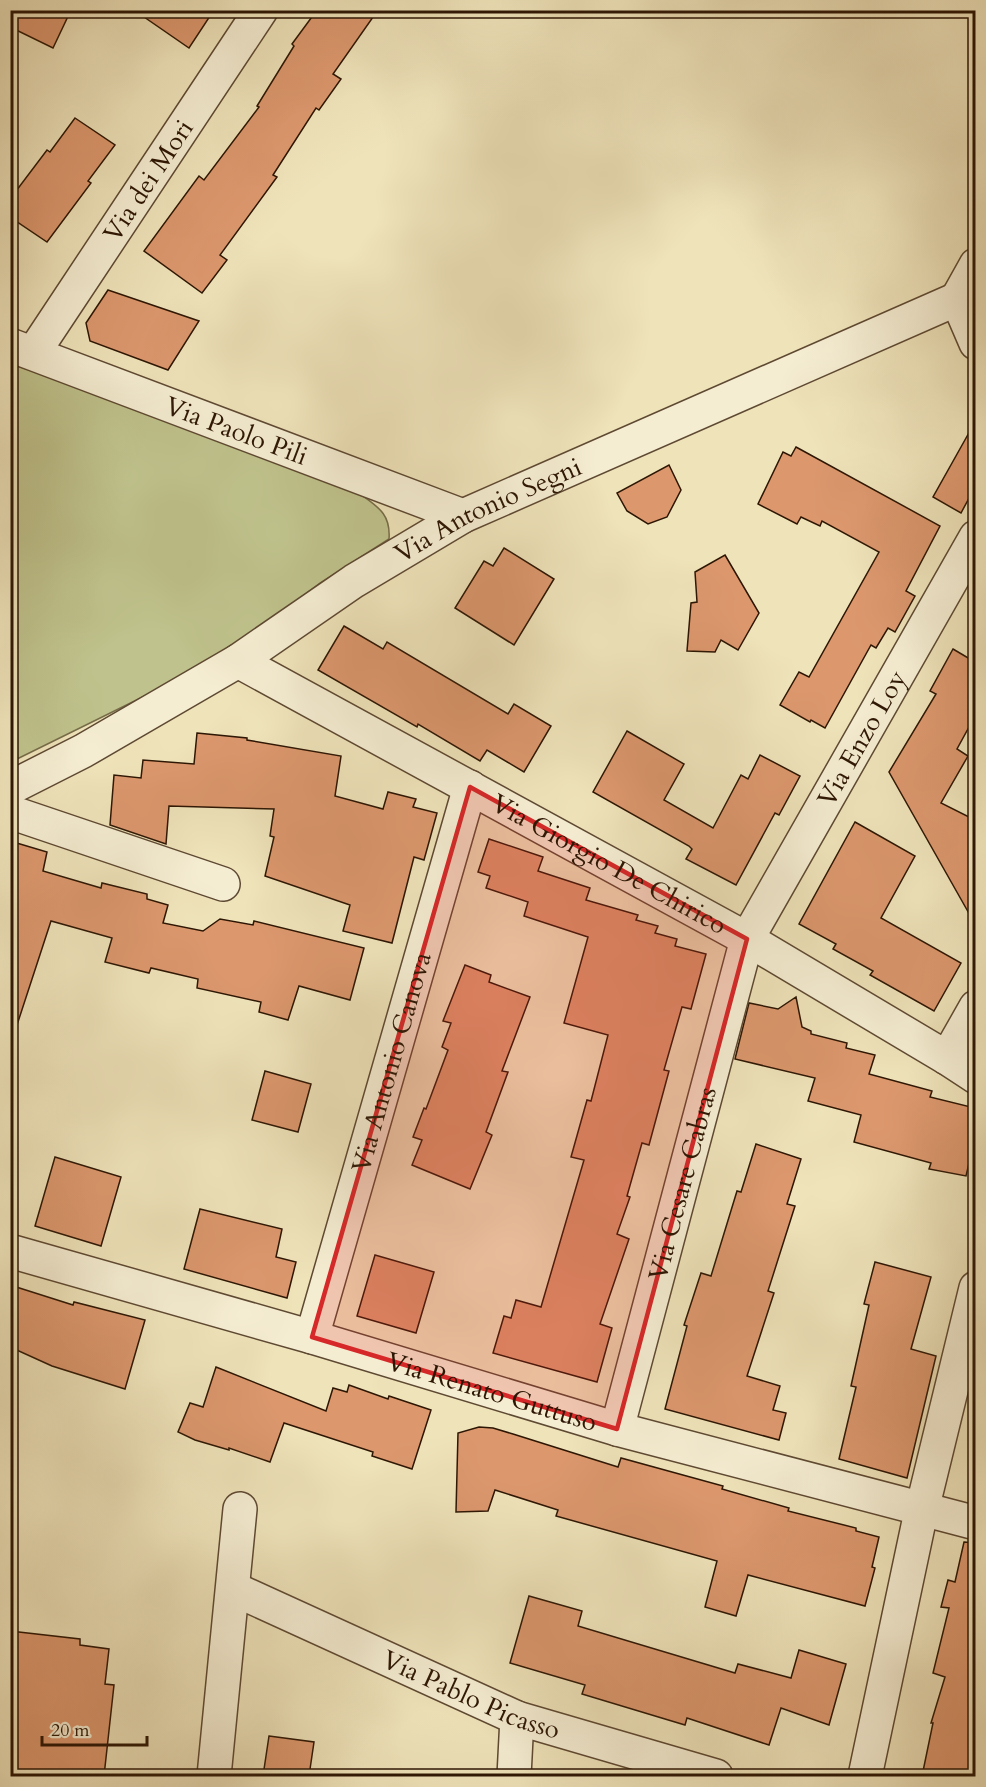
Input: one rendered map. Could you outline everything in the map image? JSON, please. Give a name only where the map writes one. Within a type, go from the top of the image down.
[{"type":"street","name":"Via dei Mori","points":[[22,348],[261,10]]},
{"type":"street","points":[[975,264],[966,296],[975,342]]},
{"type":"street","name":"Via Antonio Segni","points":[[10,788],[83,751],[238,661],[354,581],[463,516],[966,296]]},
{"type":"street","name":"Via Paolo Pili","points":[[22,348],[463,516]]},
{"type":"street","name":"Via Enzo Loy","points":[[747,939],[975,537]]},
{"type":"street","name":"Via Giorgio De Chirico","points":[[238,661],[747,939],[975,1077]]},
{"type":"street","name":"Via Antonio Canova","points":[[312,1337],[470,787]]},
{"type":"street","points":[[10,812],[223,884]]},
{"type":"street","name":"Via Cesare Cabras","points":[[617,1429],[747,939]]},
{"type":"street","points":[[947,1058],[975,1007]]},
{"type":"street","name":"Via Renato Guttuso","points":[[10,1251],[312,1337],[617,1429],[975,1523]]},
{"type":"street","points":[[865,1776],[922,1509],[975,1288]]},
{"type":"street","points":[[214,1776],[240,1509]]},
{"type":"street","name":"Via Pablo Picasso","points":[[234,1589],[517,1718],[716,1776]]},
{"type":"street","points":[[514,1776],[517,1718]]},
{"type":"highlighted area","points":[[470,787],[747,939],[617,1429],[312,1337]]},
{"type":"green space","points":[[11,364],[100,393],[356,491],[381,510],[388,522],[389,539],[320,583],[234,648],[165,686],[11,762]]},
{"type":"building","points":[[10,10],[71,10],[53,48],[10,27]]},
{"type":"building","points":[[134,10],[214,10],[189,48]]},
{"type":"building","points":[[317,10],[378,10],[333,74],[341,79],[319,110],[316,108],[273,175],[277,177],[220,255],[227,260],[202,293],[144,251],[199,176],[204,180],[259,107],[257,106],[294,46],[292,44]]},
{"type":"building","points":[[75,118],[115,145],[88,181],[91,183],[47,242],[10,217],[10,199],[47,150],[50,152]]},
{"type":"building","points":[[108,290],[199,321],[168,370],[90,341],[86,323]]},
{"type":"building","points":[[975,422],[975,487],[961,513],[933,497]]},
{"type":"building","points":[[796,447],[940,526],[906,591],[915,596],[895,632],[888,628],[876,648],[871,645],[825,728],[780,705],[799,672],[809,677],[879,552],[822,521],[820,526],[801,517],[797,524],[758,504],[783,452],[791,456]]},
{"type":"building","points":[[669,465],[681,490],[667,517],[648,524],[627,511],[617,493]]},
{"type":"building","points":[[504,548],[554,579],[514,645],[455,608],[484,561],[493,566]]},
{"type":"building","points":[[725,555],[759,613],[738,650],[721,640],[715,652],[687,651],[691,603],[697,602],[695,572]]},
{"type":"building","points":[[344,626],[383,649],[387,642],[508,714],[514,704],[551,726],[524,772],[487,750],[480,761],[418,724],[417,727],[318,670]]},
{"type":"building","points":[[953,649],[975,662],[975,716],[957,749],[968,756],[941,803],[975,820],[975,924],[889,772],[936,694],[930,691]]},
{"type":"building","points":[[627,731],[684,764],[664,800],[713,828],[741,775],[748,779],[760,755],[800,776],[779,815],[775,813],[736,885],[686,859],[692,849],[689,846],[593,792]]},
{"type":"building","points":[[197,733],[247,738],[247,740],[341,756],[335,796],[383,809],[388,792],[416,799],[413,807],[437,813],[424,860],[414,857],[392,943],[343,931],[350,905],[265,876],[274,837],[270,836],[274,809],[169,806],[166,844],[110,825],[114,775],[141,778],[143,760],[194,764]]},
{"type":"building","points":[[855,822],[915,856],[881,918],[961,963],[934,1011],[870,975],[873,971],[833,949],[836,944],[799,924]]},
{"type":"building","points":[[489,839],[543,857],[538,871],[590,888],[586,900],[638,915],[636,920],[658,926],[655,933],[677,939],[675,946],[706,954],[691,1009],[682,1007],[664,1070],[669,1071],[649,1145],[642,1143],[627,1196],[630,1197],[617,1234],[629,1239],[600,1324],[612,1328],[597,1382],[493,1353],[504,1316],[511,1318],[516,1300],[541,1307],[584,1160],[571,1157],[587,1100],[591,1101],[608,1035],[564,1023],[588,937],[524,916],[528,902],[486,888],[490,876],[478,872]]},
{"type":"building","points":[[10,841],[47,852],[43,871],[101,888],[102,883],[147,894],[147,899],[168,905],[163,923],[203,931],[220,919],[253,925],[254,921],[364,948],[350,1000],[299,986],[288,1020],[259,1012],[261,1002],[197,988],[198,979],[151,968],[149,973],[105,962],[112,938],[51,921],[16,1028],[10,1027]]},
{"type":"building","points":[[465,965],[491,975],[489,982],[530,997],[502,1071],[508,1072],[486,1132],[492,1135],[470,1189],[412,1165],[422,1140],[413,1137],[448,1050],[442,1047],[451,1023],[443,1021]]},
{"type":"building","points":[[796,997],[802,1027],[811,1031],[811,1034],[847,1043],[846,1048],[875,1055],[869,1074],[932,1091],[930,1097],[975,1108],[975,1138],[966,1176],[929,1169],[931,1163],[854,1142],[861,1115],[808,1101],[815,1078],[735,1059],[749,1003],[778,1009]]},
{"type":"building","points":[[265,1071],[311,1084],[298,1132],[252,1120]]},
{"type":"building","points":[[756,1144],[801,1159],[787,1204],[795,1206],[768,1291],[774,1293],[747,1376],[780,1386],[773,1410],[786,1413],[779,1440],[665,1409],[687,1326],[684,1325],[701,1273],[711,1276],[737,1191],[741,1192]]},
{"type":"building","points":[[55,1157],[121,1177],[101,1246],[35,1226]]},
{"type":"building","points":[[200,1209],[282,1229],[276,1257],[296,1262],[287,1298],[184,1269]]},
{"type":"building","points":[[375,1255],[434,1272],[416,1333],[357,1316]]},
{"type":"building","points":[[875,1262],[931,1277],[911,1349],[936,1356],[907,1478],[839,1459],[856,1387],[851,1386],[869,1305],[864,1304]]},
{"type":"building","points":[[10,1285],[73,1305],[74,1302],[145,1320],[125,1389],[52,1366],[10,1347]]},
{"type":"building","points":[[216,1367],[326,1411],[333,1388],[347,1392],[349,1385],[388,1399],[389,1396],[431,1410],[412,1469],[372,1456],[373,1452],[284,1423],[270,1462],[229,1448],[229,1450],[195,1440],[178,1432],[190,1403],[203,1407]]},
{"type":"building","points":[[479,1427],[493,1428],[618,1467],[621,1458],[723,1486],[722,1489],[789,1508],[788,1511],[856,1528],[856,1531],[879,1537],[872,1567],[875,1568],[865,1606],[748,1575],[736,1616],[705,1607],[717,1561],[556,1516],[558,1510],[495,1490],[488,1511],[456,1512],[458,1433]]},
{"type":"building","points":[[964,1542],[975,1543],[975,1776],[922,1776],[933,1723],[931,1723],[945,1677],[933,1673],[949,1608],[941,1607],[948,1580],[955,1582]]},
{"type":"building","points":[[529,1596],[582,1611],[578,1626],[735,1673],[738,1664],[791,1678],[799,1650],[846,1664],[829,1725],[781,1708],[769,1745],[687,1718],[685,1725],[582,1694],[585,1685],[510,1663]]},
{"type":"building","points":[[10,1631],[80,1639],[80,1645],[109,1649],[105,1684],[114,1685],[104,1776],[52,1776],[10,1772]]},
{"type":"building","points":[[269,1736],[314,1742],[309,1776],[263,1776]]}]
